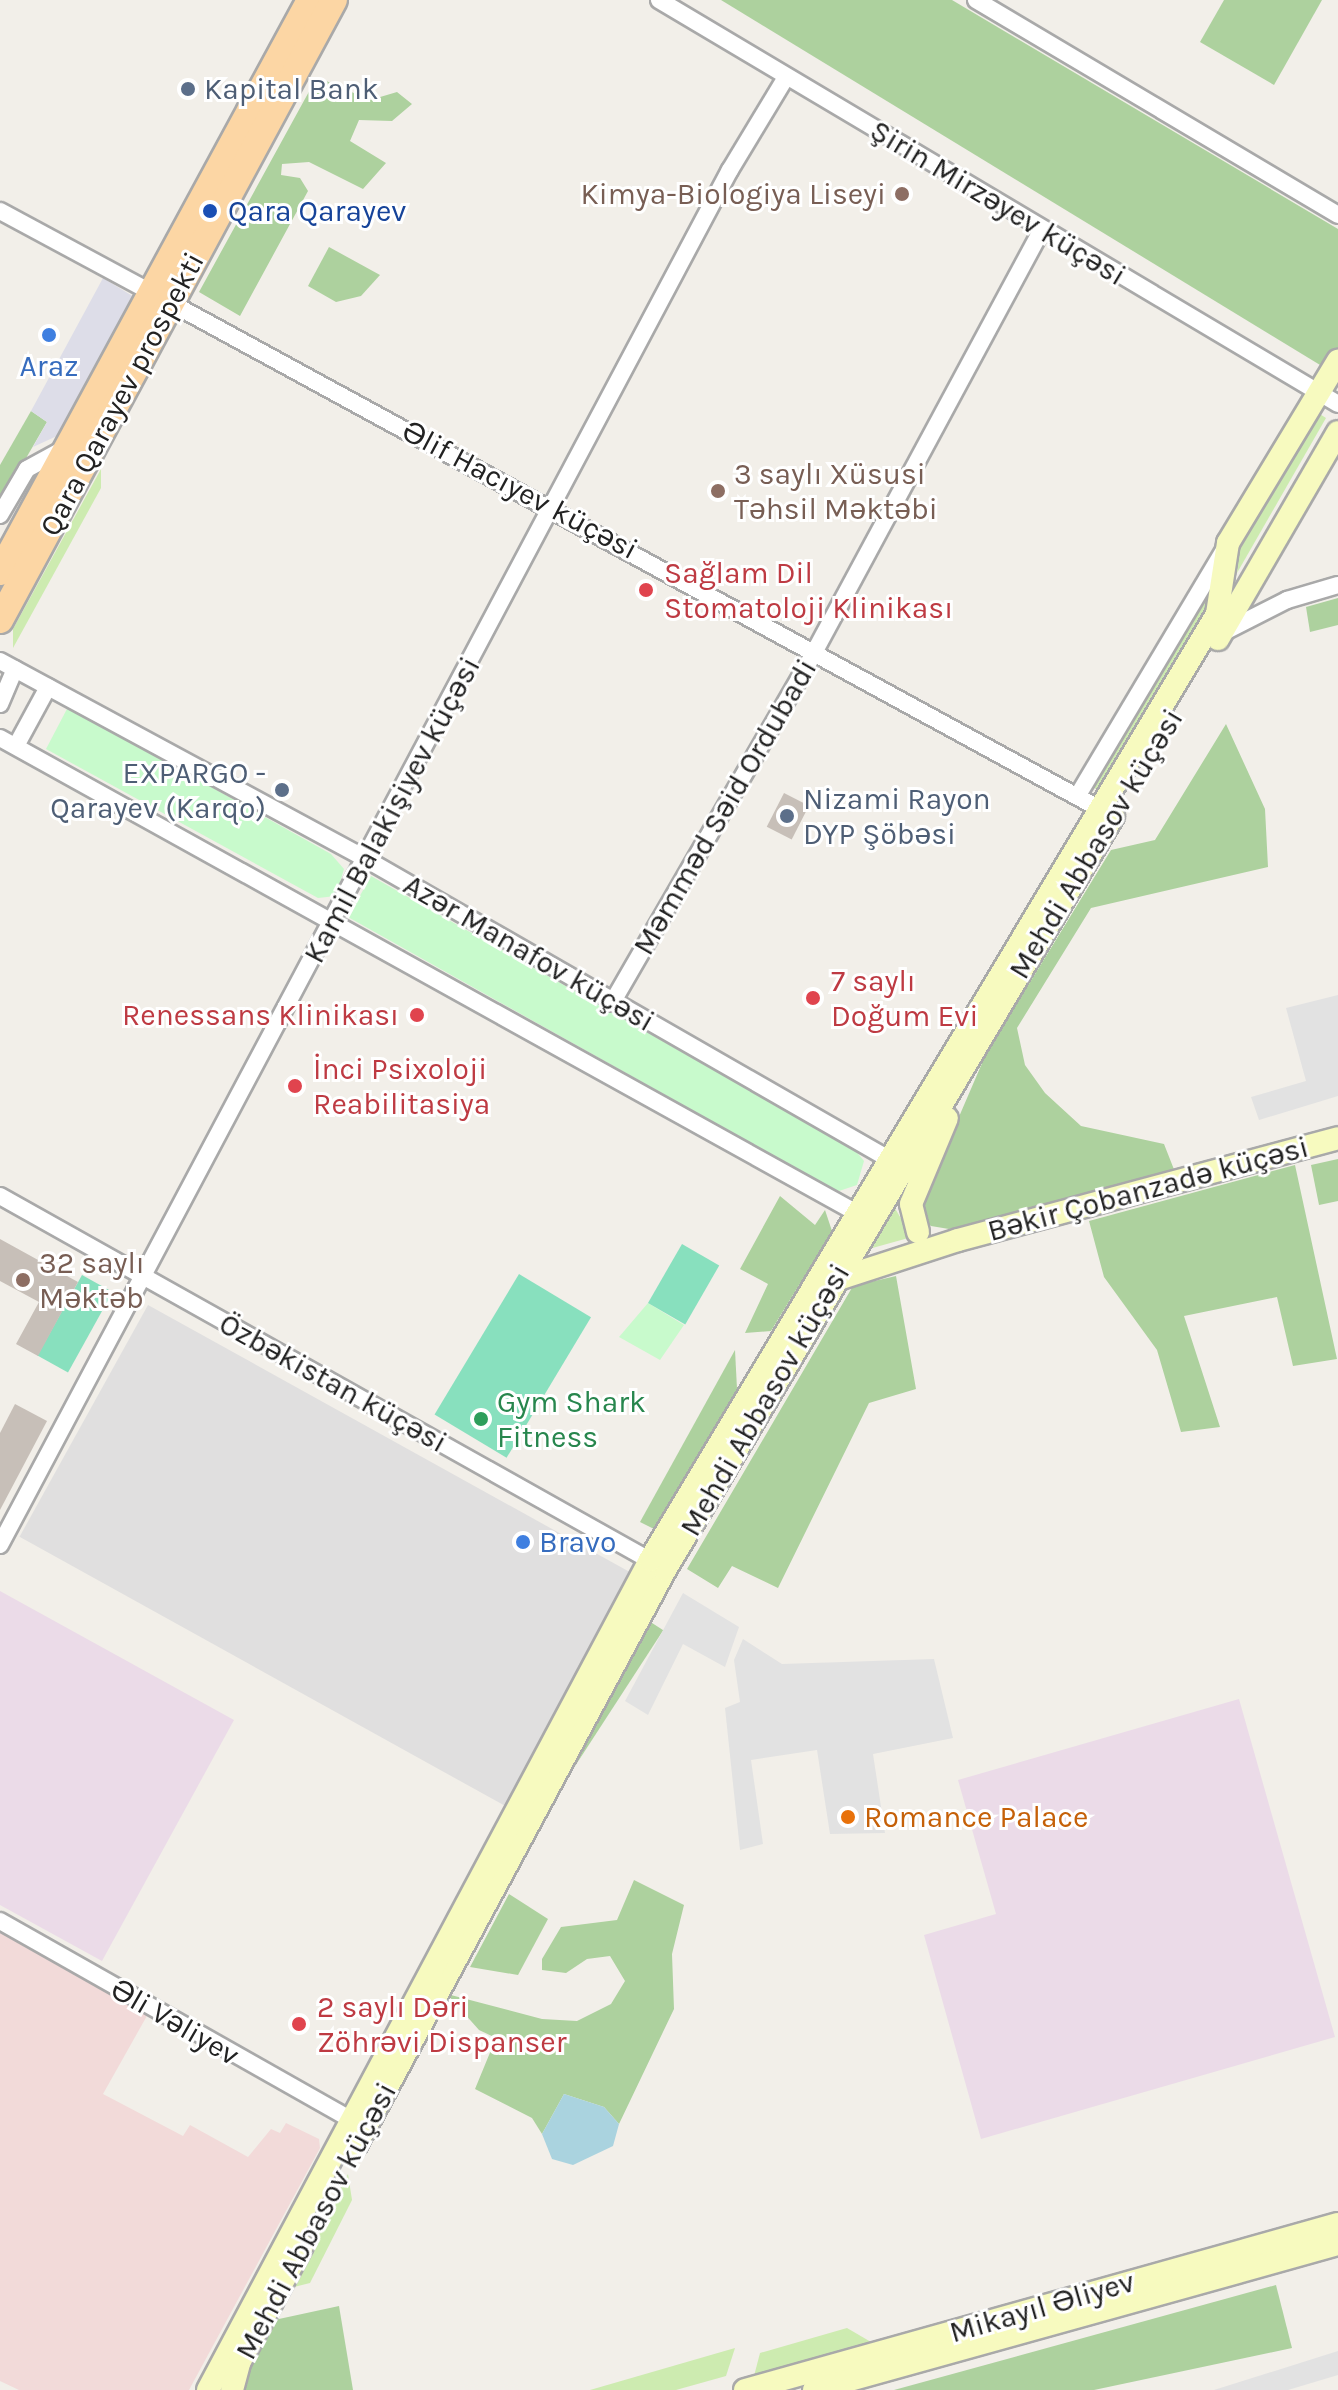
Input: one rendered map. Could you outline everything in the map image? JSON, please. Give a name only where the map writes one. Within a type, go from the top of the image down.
[{"type":"main road","name":"Qara Qarayev prospekti","points":[[4,585],[161,298],[310,0]]},
{"type":"main road","name":"Qara Qarayev prospekti","points":[[0,620],[4,585],[70,446],[161,298],[334,0]]},
{"type":"street","name":"Şirin Mirzəyev küçəsi","points":[[659,0],[1314,393],[1338,404]]},
{"type":"street","points":[[976,0],[1338,215]]},
{"type":"street","name":"Kamil Balakişiyev küçəsi","points":[[0,1545],[364,858],[555,509],[730,170],[786,77]]},
{"type":"street","name":"Əlif Hacıyev küçəsi","points":[[0,211],[816,649],[1100,809]]},
{"type":"street","name":"Məmməd Səid Ordubadi","points":[[612,1003],[816,649],[1042,230]]},
{"type":"street","name":"Mehdi Abbasov küçəsi","points":[[1078,795],[1314,393],[1338,361]]},
{"type":"street","name":"Mehdi Abbasov küçəsi","points":[[864,1215],[896,1180],[1338,432]]},
{"type":"street","points":[[0,515],[27,469],[70,446]]},
{"type":"street","name":"Mehdi Abbasov küçəsi","points":[[208,2390],[352,2120],[658,1565],[835,1269],[864,1215],[887,1158],[1217,614],[1228,543]]},
{"type":"street","points":[[1222,632],[1287,600],[1338,585]]},
{"type":"street","points":[[0,704],[7,665]]},
{"type":"street","name":"Azər Manafov küçəsi","points":[[7,665],[364,858],[887,1158]]},
{"type":"street","points":[[16,746],[48,687]]},
{"type":"street","points":[[0,738],[864,1215]]},
{"type":"street","points":[[918,1232],[911,1219],[914,1194],[983,1034]]},
{"type":"street","name":"Bəkir Çobanzadə küçəsi","points":[[835,1269],[958,1240],[1338,1138]]},
{"type":"street","points":[[887,1158],[896,1180],[902,1215],[918,1232],[958,1240]]},
{"type":"street","name":"Özbəkistan küçəsi","points":[[0,1196],[658,1565]]},
{"type":"street","name":"Mehdi Abbasov küçəsi","points":[[232,2390],[247,2348],[658,1565]]},
{"type":"street","name":"Əli Vəliyev","points":[[0,1921],[352,2120]]},
{"type":"street","name":"Mikayıl Əliyev","points":[[745,2390],[1338,2224]]},
{"type":"street","name":"Mikayıl Əliyev","points":[[814,2390],[1338,2244]]},
{"type":"shaded area","points":[[103,278],[139,300],[70,430],[33,447],[47,422],[31,411]]},
{"type":"shaded area","points":[[1338,995],[1338,1096],[1259,1120],[1251,1097],[1306,1081],[1286,1008]]},
{"type":"shaded area","points":[[148,1305],[634,1575],[506,1806],[20,1537]]},
{"type":"shaded area","points":[[0,1591],[234,1720],[102,1961],[0,1905]]},
{"type":"shaded area","points":[[683,1593],[739,1627],[725,1667],[683,1644],[648,1715],[625,1701]]},
{"type":"shaded area","points":[[743,1639],[782,1664],[934,1659],[953,1738],[873,1754],[885,1833],[830,1834],[817,1750],[751,1760],[763,1844],[740,1850],[725,1708],[740,1702],[734,1660]]},
{"type":"shaded area","points":[[1239,1699],[1335,2037],[981,2139],[924,1935],[996,1914],[958,1780]]},
{"type":"shaded area","points":[[0,1932],[148,2014],[103,2094],[183,2136],[190,2125],[248,2157],[271,2129],[280,2133],[286,2123],[319,2139],[320,2148],[189,2390],[19,2390],[0,2381]]},
{"type":"shaded area","points":[[1338,2351],[1338,2375],[1288,2390],[1214,2390]]},
{"type":"green space","points":[[721,0],[952,0],[1338,229],[1338,350],[1325,368]]},
{"type":"green space","points":[[1224,0],[1322,0],[1274,85],[1200,42]]},
{"type":"green space","points":[[317,77],[370,100],[397,92],[412,104],[392,121],[359,120],[350,141],[386,163],[363,189],[309,162],[282,164],[281,175],[300,178],[308,191],[240,316],[199,292]]},
{"type":"green space","points":[[329,247],[380,275],[361,296],[336,302],[308,286]]},
{"type":"green space","points":[[31,411],[47,422],[0,503],[0,465]]},
{"type":"green space","points":[[1315,411],[1326,418],[1237,573],[1240,542]]},
{"type":"green space","points":[[101,469],[101,488],[13,648],[13,629]]},
{"type":"green space","points":[[1214,583],[1209,609],[1100,792],[1093,787]]},
{"type":"green space","points":[[1338,598],[1338,625],[1310,632],[1306,607]]},
{"type":"green space","points":[[68,707],[331,854],[344,869],[336,896],[318,898],[46,749]]},
{"type":"green space","points":[[1226,724],[1265,809],[1268,867],[1091,908],[1017,1028],[1025,1065],[1045,1093],[1081,1126],[1164,1144],[1175,1172],[949,1229],[931,1226],[921,1218],[921,1205],[986,1054],[1111,850],[1155,840]]},
{"type":"green space","points":[[371,876],[855,1150],[864,1161],[857,1185],[839,1191],[829,1187],[348,917]]},
{"type":"green space","points":[[1338,1159],[1338,1201],[1319,1205],[1311,1165]]},
{"type":"green space","points":[[1295,1165],[1337,1359],[1293,1366],[1277,1297],[1184,1316],[1220,1427],[1181,1432],[1157,1350],[1104,1277],[1089,1221]]},
{"type":"green space","points":[[780,1196],[815,1225],[825,1210],[832,1231],[771,1331],[745,1333],[768,1284],[740,1269]]},
{"type":"green space","points":[[890,1200],[912,1237],[858,1252]]},
{"type":"green space","points":[[682,1244],[719,1266],[685,1324],[648,1303]]},
{"type":"green space","points":[[519,1274],[591,1317],[507,1458],[435,1415]]},
{"type":"green space","points":[[82,1275],[113,1292],[68,1372],[37,1355]]},
{"type":"green space","points":[[896,1276],[916,1389],[869,1403],[778,1588],[732,1566],[718,1588],[687,1569],[853,1286]]},
{"type":"green space","points":[[648,1303],[684,1325],[660,1360],[619,1337]]},
{"type":"green space","points":[[735,1350],[737,1389],[656,1530],[640,1522]]},
{"type":"green space","points":[[649,1621],[663,1630],[514,1860],[500,1851]]},
{"type":"green space","points":[[634,1880],[684,1905],[672,1954],[674,2009],[619,2124],[604,2107],[564,2094],[542,2134],[532,2118],[475,2089],[496,2038],[479,2030],[447,1994],[542,2019],[577,2021],[611,2004],[625,1981],[610,1956],[587,1959],[566,1973],[542,1970],[542,1959],[561,1927],[617,1920]]},
{"type":"green space","points":[[509,1894],[548,1919],[518,1975],[470,1967]]},
{"type":"green space","points":[[348,2174],[352,2200],[310,2283],[286,2289]]},
{"type":"green space","points":[[1276,2285],[1292,2348],[1094,2390],[894,2390]]},
{"type":"green space","points":[[339,2306],[353,2390],[238,2390],[265,2322]]},
{"type":"green space","points":[[847,2328],[871,2342],[754,2376],[760,2353]]},
{"type":"green space","points":[[735,2348],[726,2376],[676,2390],[590,2390]]},
{"type":"water","points":[[564,2094],[604,2107],[619,2124],[613,2146],[573,2165],[552,2159],[542,2134]]},
{"type":"building","name":"Nizami Rayon DYP Şöbəsi","points":[[784,793],[809,806],[792,840],[767,827]]},
{"type":"building","points":[[0,1239],[78,1282],[38,1356],[16,1344],[39,1302],[0,1281]]},
{"type":"building","points":[[15,1404],[47,1421],[0,1510],[0,1433]]},
{"type":"place","name":"Kapital Bank","points":[[188,89]]},
{"type":"place","name":"Kimya-Biologiya Liseyi","points":[[902,194]]},
{"type":"place","name":"Qara Qarayev","points":[[210,211]]},
{"type":"place","name":"Araz","points":[[49,335]]},
{"type":"place","name":"3 saylı Xüsusi Təhsil Məktəbi","points":[[718,491]]},
{"type":"place","name":"Sağlam Dil Stomatoloji Klinikası","points":[[646,590]]},
{"type":"place","name":"EXPARGO - Qarayev (Karqo)","points":[[282,790]]},
{"type":"place","name":"Nizami Rayon DYP Şöbəsi","points":[[787,816]]},
{"type":"place","name":"7 saylı Doğum Evi","points":[[813,998]]},
{"type":"place","name":"Renessans Klinikası","points":[[417,1015]]},
{"type":"place","name":"İnci Psixoloji Reabilitasiya","points":[[295,1086]]},
{"type":"place","name":"32 saylı Məktəb","points":[[23,1280]]},
{"type":"place","name":"Gym Shark Fitness","points":[[481,1419]]},
{"type":"place","name":"Bravo","points":[[523,1542]]},
{"type":"place","name":"Romance Palace","points":[[848,1817]]},
{"type":"place","name":"2 saylı Dəri Zöhrəvi Dispanser","points":[[299,2024]]}]
